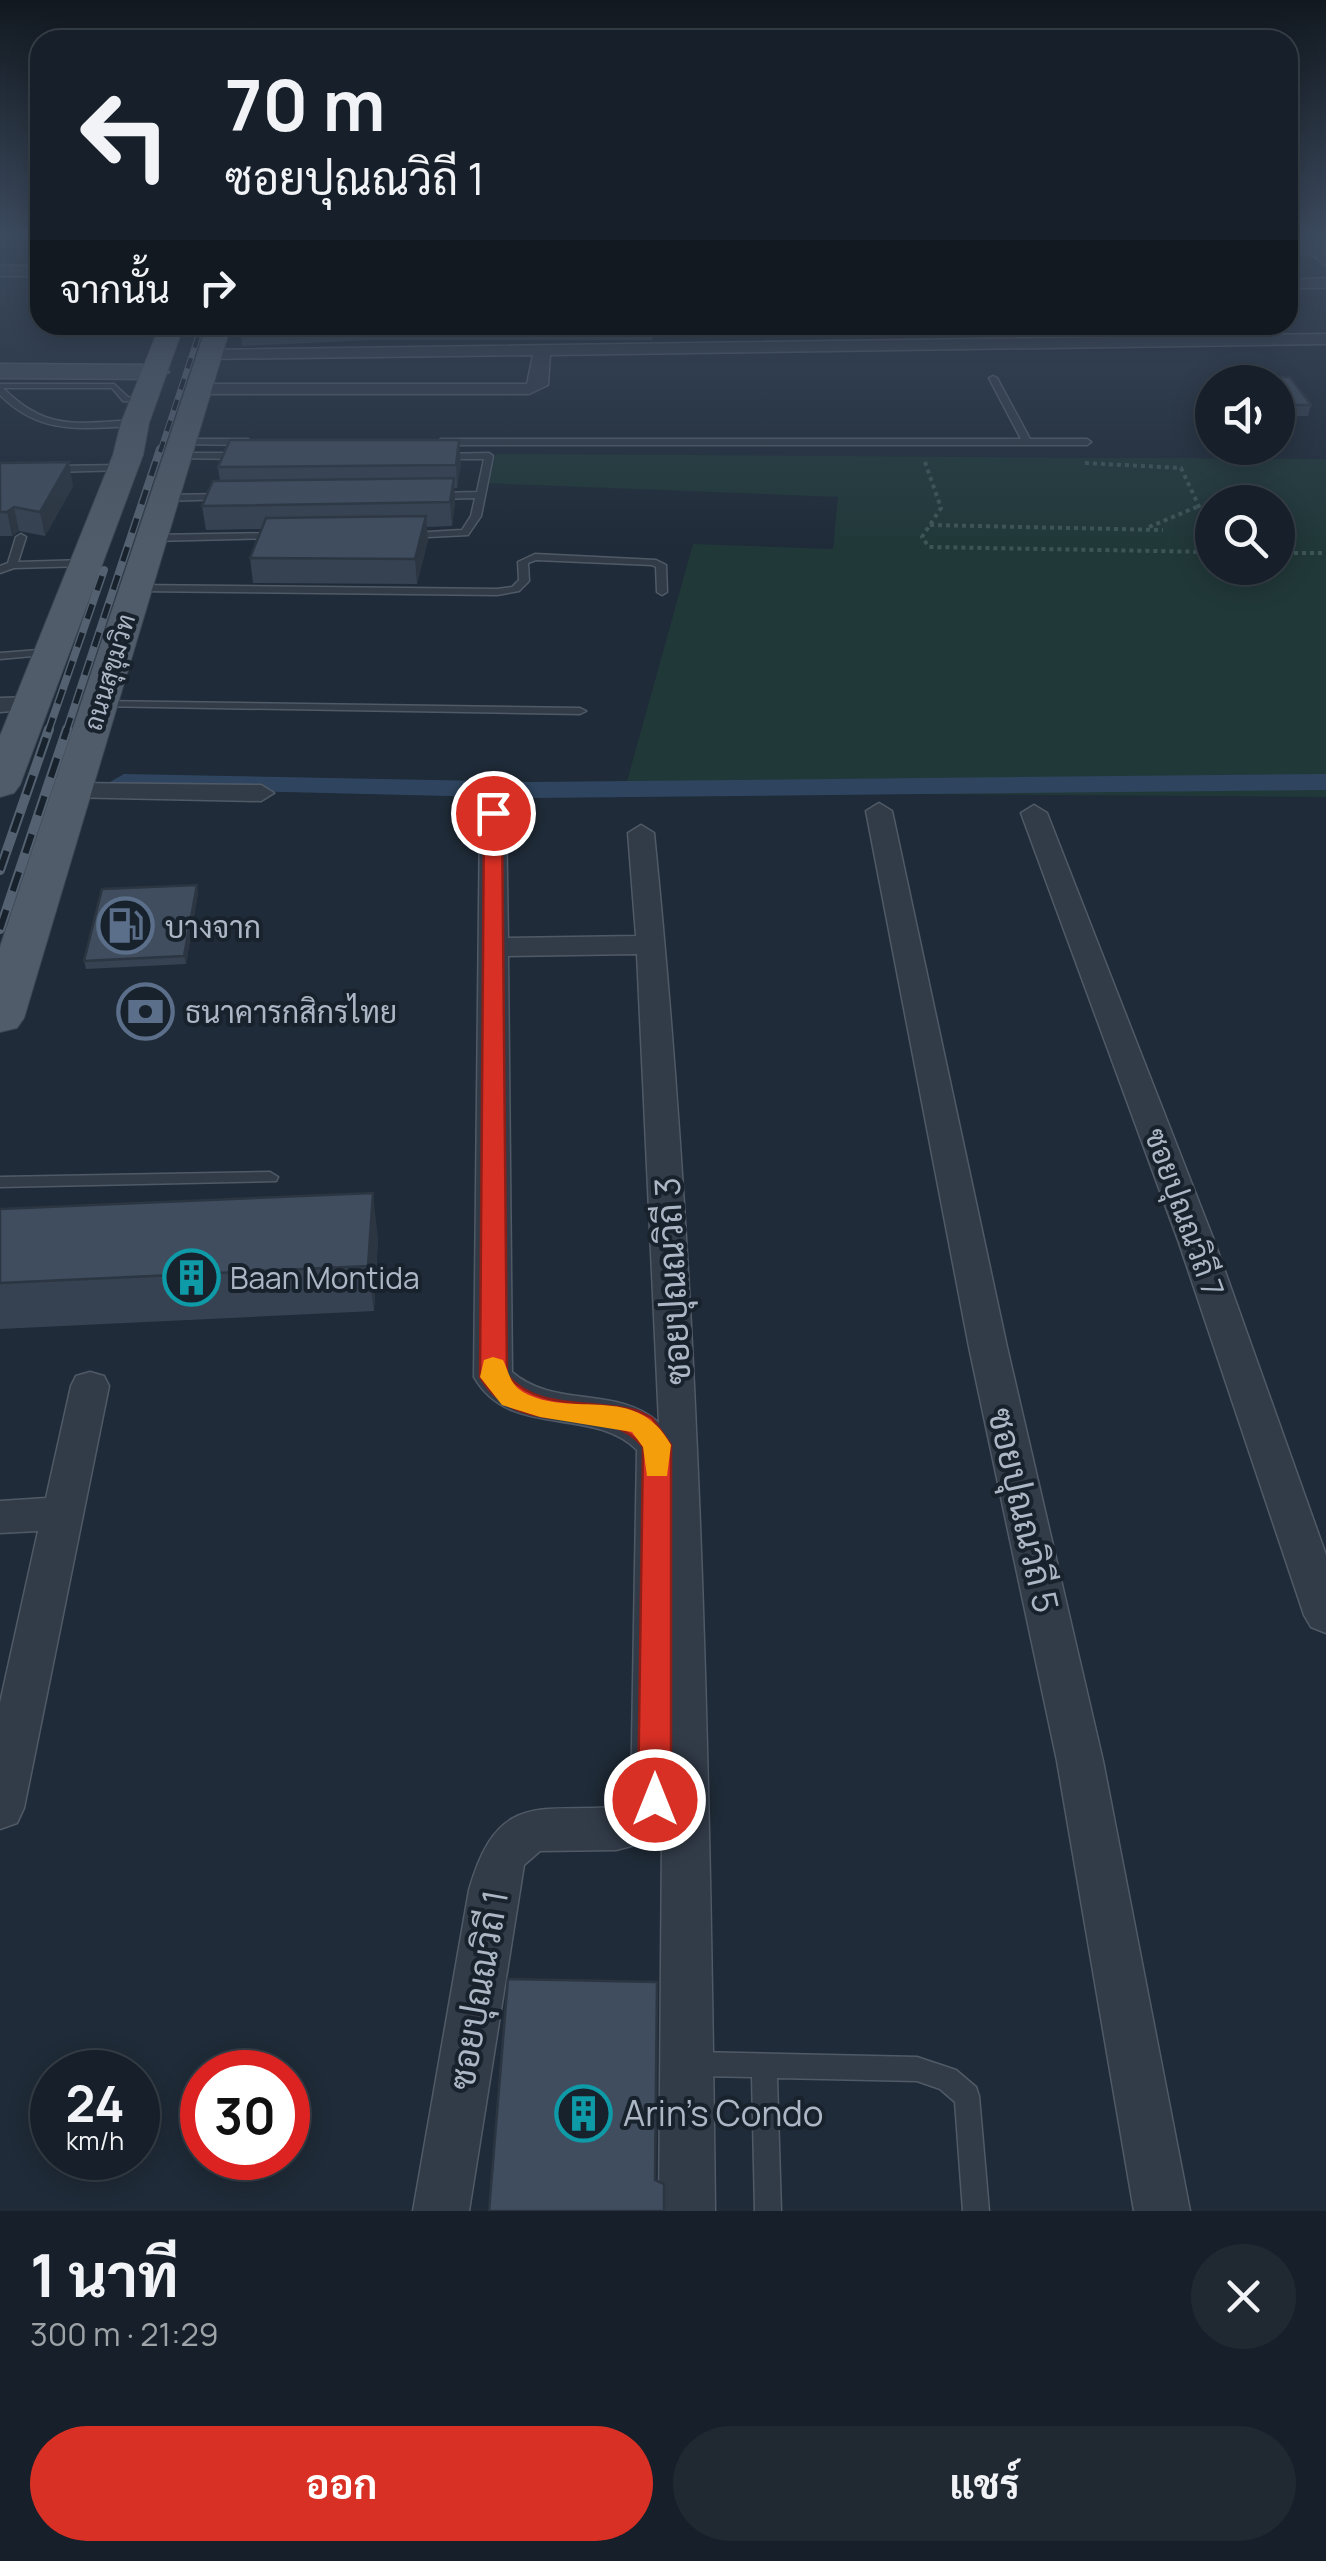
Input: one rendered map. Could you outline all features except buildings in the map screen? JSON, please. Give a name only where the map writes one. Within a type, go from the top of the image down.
[{"type":"main road","name":"ถนนสุขุมวิท","points":[[8,742],[51,652],[123,468],[135,398],[164,340]]},
{"type":"main road","name":"ถนนสุขุมวิท","points":[[0,1018],[215,340]]},
{"type":"main road","points":[[135,398],[203,373]]},
{"type":"street","points":[[203,373],[542,351],[1249,340]]},
{"type":"street","points":[[203,373],[529,388],[540,385],[542,351]]},
{"type":"street","points":[[0,374],[135,398]]},
{"type":"street","points":[[72,791],[261,794]]},
{"type":"street","name":"ซอยปุณณวิถี 5","points":[[879,811],[988,1347],[1080,1761],[1162,2211]]},
{"type":"street","name":"ซอยปุณณวิถี 1","points":[[440,2211],[492,1890],[507,1849],[528,1833],[554,1828],[632,1830],[651,1821],[655,1800],[657,1445],[642,1425],[628,1418],[540,1407],[511,1398],[493,1377],[493,813]]},
{"type":"street","name":"ซอยปุณณวิถี 7","points":[[1034,813],[1197,1243],[1326,1615]]},
{"type":"street","name":"ซอยปุณณวิถี 3","points":[[641,832],[652,945],[679,1401],[687,2211]]},
{"type":"street","points":[[493,948],[652,945]]},
{"type":"street","points":[[0,1808],[90,1386]]},
{"type":"street","points":[[0,1517],[63,1513]]},
{"type":"lane","points":[[993,378],[1027,442]]},
{"type":"lane","points":[[0,388],[114,386],[135,398]]},
{"type":"lane","points":[[0,388],[31,420],[135,398]]},
{"type":"lane","points":[[180,449],[260,442]]},
{"type":"lane","points":[[436,442],[1087,442]]},
{"type":"lane","points":[[180,449],[256,456]]},
{"type":"lane","points":[[404,536],[465,534],[476,516],[488,456],[430,456]]},
{"type":"lane","points":[[35,469],[123,468]]},
{"type":"lane","points":[[421,496],[480,496]]},
{"type":"lane","points":[[164,498],[243,497]]},
{"type":"lane","points":[[152,538],[288,536]]},
{"type":"lane","points":[[12,565],[21,538]]},
{"type":"lane","points":[[136,588],[497,592],[515,589],[524,581],[523,562],[535,557],[654,562],[661,565],[662,592]]},
{"type":"lane","points":[[0,570],[12,565],[86,563]]},
{"type":"lane","points":[[0,656],[51,652]]},
{"type":"lane","points":[[99,704],[580,711]]},
{"type":"lane","points":[[0,1182],[270,1177]]},
{"type":"lane","points":[[687,2064],[916,2069],[947,2079],[968,2096],[976,2211]]},
{"type":"lane","points":[[764,2065],[768,2211]]},
{"type":"path","points":[[926,462],[941,508],[922,537],[929,548],[1195,552]]},
{"type":"path","points":[[1144,530],[1195,508]]},
{"type":"path","points":[[928,525],[1163,530]]},
{"type":"path","points":[[1295,553],[1326,553]]},
{"type":"green space","points":[[496,454],[1195,458],[1195,465],[1295,465],[1295,459],[1326,459],[1326,797],[624,792],[693,544],[833,549],[838,497],[485,483]]},
{"type":"waterway","points":[[124,782],[530,790],[1326,782]]},
{"type":"railway","points":[[160,452],[197,340]]},
{"type":"railway","points":[[67,730],[160,449]]},
{"type":"railway","points":[[48,732],[104,570]]},
{"type":"railway","points":[[0,870],[49,729]]},
{"type":"railway","points":[[0,929],[67,730]]},
{"type":"slow traffic","points":[[493,1366],[493,1377],[511,1398],[540,1407],[628,1418],[642,1425],[657,1445],[657,1468]]},
{"type":"place","name":"บางจาก","points":[[126,926]]},
{"type":"place","name":"ธนาคารกสิกรไทย","points":[[146,1011]]},
{"type":"place","name":"Baan Montida","points":[[191,1277]]},
{"type":"place","name":"Arin's Condo","points":[[584,2113]]},
{"type":"route","points":[[493,813],[493,1377],[511,1398],[540,1407],[628,1418],[642,1425],[657,1445],[655,1800]]}]
